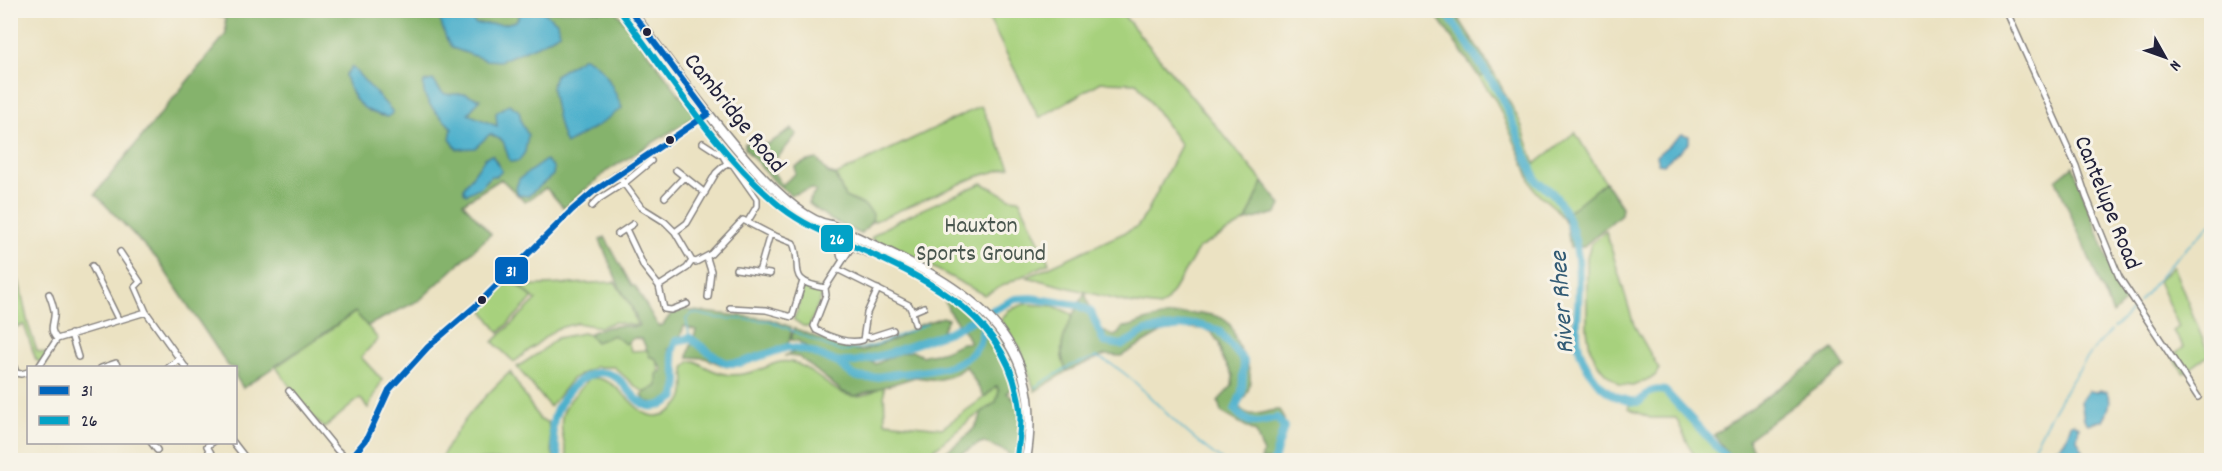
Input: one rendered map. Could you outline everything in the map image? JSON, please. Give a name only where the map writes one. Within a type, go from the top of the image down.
[{"type":"highway","name":"Cambridge Road","points":[[630,10],[708,114],[779,194],[803,213],[824,224],[831,225],[853,240],[897,263],[911,264],[956,289],[996,324],[1017,357],[1026,389],[1030,417],[1026,460]]},
{"type":"highway","name":"Cambridge Road","points":[[824,224],[833,234],[853,240]]},
{"type":"highway","points":[[833,234],[840,246],[842,257]]},
{"type":"street","name":"Cantelupe Road","points":[[2006,10],[2076,166],[2120,277],[2198,397]]},
{"type":"street","points":[[289,390],[337,450],[349,460],[366,440],[389,390],[428,347],[502,280],[572,210],[617,174],[708,114]]},
{"type":"street","points":[[703,143],[723,156],[727,164]]},
{"type":"street","points":[[592,206],[651,161]]},
{"type":"street","points":[[675,232],[687,223],[716,173],[727,164],[733,165],[757,199],[757,206],[748,221]]},
{"type":"street","points":[[676,170],[705,193]]},
{"type":"street","points":[[617,174],[641,207],[653,213],[675,232],[692,261]]},
{"type":"street","points":[[665,197],[684,177]]},
{"type":"street","points":[[692,261],[707,258],[738,223],[743,220],[748,221],[770,234],[793,243],[796,271],[803,281],[825,288]]},
{"type":"street","points":[[618,234],[633,225]]},
{"type":"street","points":[[626,229],[644,267],[659,286],[664,309],[671,310],[687,304]]},
{"type":"street","points":[[759,272],[770,234]]},
{"type":"street","points":[[853,240],[825,288],[826,295],[814,326],[816,330],[846,341],[863,340],[867,313],[878,289]]},
{"type":"street","points":[[120,252],[140,282],[135,287],[146,312],[184,366]]},
{"type":"street","points":[[707,258],[711,271],[708,297]]},
{"type":"street","points":[[659,286],[687,268],[692,261]]},
{"type":"street","points":[[92,266],[118,319]]},
{"type":"street","points":[[736,269],[770,274]]},
{"type":"street","points":[[837,269],[909,304],[915,324]]},
{"type":"street","points":[[730,308],[766,310],[792,317],[803,281]]},
{"type":"street","points":[[49,294],[54,310],[52,334],[57,339]]},
{"type":"street","points":[[912,312],[924,307]]},
{"type":"street","points":[[39,366],[57,339],[146,312]]},
{"type":"street","points":[[865,336],[872,337],[893,330]]},
{"type":"street","points":[[71,334],[78,357]]},
{"type":"street","points":[[10,354],[16,373],[27,372]]},
{"type":"street","points":[[170,366],[179,359]]},
{"type":"street","points":[[152,444],[157,450]]},
{"type":"street","points":[[200,444],[210,444],[212,455],[204,460]]},
{"type":"street","points":[[235,444],[248,460]]},
{"type":"green space","points":[[207,11],[616,11],[696,116],[607,171],[564,208],[546,188],[525,202],[501,179],[463,203],[491,234],[420,300],[367,326],[355,312],[243,388],[237,379],[237,366],[228,366],[157,259],[95,194],[226,34],[225,18]]},
{"type":"green space","points":[[985,11],[1120,11],[1263,182],[1246,221],[1199,248],[1167,301],[1160,307],[1129,303],[1027,277],[1137,227],[1181,145],[1137,83],[1101,82],[1039,118]]},
{"type":"green space","points":[[1433,11],[1454,11],[1494,73],[1479,77]]},
{"type":"green space","points":[[1494,73],[1520,122],[1535,164],[1575,132],[1605,182],[1562,217],[1534,190],[1496,101],[1479,77]]},
{"type":"green space","points":[[981,106],[1010,167],[976,177],[873,222],[867,208],[845,197],[836,175]]},
{"type":"green space","points":[[792,129],[797,134],[778,157],[770,159],[767,163],[782,185],[795,174],[795,167],[817,159],[828,173],[835,175],[845,197],[865,206],[873,214],[872,221],[861,234],[831,220],[808,203],[816,191],[811,189],[791,195],[776,183],[745,149],[745,143],[768,144]]},
{"type":"green space","points":[[2073,166],[2119,289],[2127,301],[2113,314],[2056,180]]},
{"type":"green space","points":[[1263,182],[1281,205],[1277,213],[1246,221]]},
{"type":"green space","points":[[1605,182],[1622,207],[1621,214],[1584,246],[1570,248],[1567,226],[1562,217]]},
{"type":"green space","name":"Hauxton Sports Ground","points":[[982,183],[1010,198],[1019,199],[1049,263],[984,295],[934,268],[871,239],[888,226]]},
{"type":"green space","points":[[1606,231],[1634,325],[1659,369],[1655,376],[1633,386],[1621,385],[1605,373],[1590,348],[1587,329],[1587,257],[1591,244]]},
{"type":"green space","points":[[605,237],[629,281],[632,286],[635,286],[658,326],[663,325],[671,314],[684,310],[770,319],[791,327],[789,341],[778,350],[727,367],[705,358],[688,357],[696,330],[684,326],[680,337],[668,349],[675,378],[674,394],[660,404],[645,401],[642,394],[657,386],[657,374],[663,370],[655,358],[650,357],[642,339],[634,338],[625,344],[614,335],[596,342],[590,333],[612,326],[639,326],[600,240]]},
{"type":"green space","points":[[2173,266],[2209,355],[2184,373],[2172,356],[2184,347],[2173,331],[2179,327],[2158,281]]},
{"type":"green space","points":[[19,281],[28,324],[37,351],[47,354],[42,363],[36,360],[24,325],[11,328],[11,284]]},
{"type":"green space","points":[[615,282],[631,307],[637,326],[614,322],[600,327],[577,323],[556,329],[514,362],[493,342],[536,300],[520,286]]},
{"type":"green space","points":[[507,283],[514,283],[533,298],[499,333],[480,306]]},
{"type":"green space","points":[[804,286],[822,290],[823,293],[811,327],[803,326],[793,319]]},
{"type":"green space","points":[[940,290],[957,296],[969,305],[996,334],[1010,356],[1015,379],[1007,393],[1018,406],[1021,424],[1016,460],[1012,460],[1007,452],[984,442],[959,456],[941,460],[940,456],[971,431],[980,419],[981,413],[996,402],[999,391],[997,386],[984,397],[966,366],[954,375],[937,380],[915,377],[855,396],[843,392],[799,357],[785,356],[809,348],[798,341],[791,340],[794,328],[839,347],[862,351],[898,338],[919,325],[943,317],[948,319],[942,330],[941,338],[930,339],[913,347],[879,353],[868,361],[876,364],[897,354],[912,351],[922,356],[945,351],[962,343],[970,343],[950,313]]},
{"type":"green space","points":[[1085,292],[1102,331],[1114,336],[1123,327],[1164,316],[1202,314],[1223,319],[1230,325],[1250,378],[1248,391],[1239,407],[1248,414],[1279,410],[1283,416],[1284,435],[1275,460],[1261,460],[1263,453],[1256,432],[1221,412],[1218,401],[1232,386],[1233,375],[1222,358],[1219,343],[1212,333],[1205,329],[1186,328],[1162,332],[1121,356],[1105,355],[1067,371],[1063,361],[1063,341],[1070,321]]},
{"type":"green space","points":[[1025,304],[1054,306],[1074,315],[1062,349],[1063,363],[1067,371],[1035,391],[1020,348],[1001,320],[1009,310]]},
{"type":"green space","points":[[356,312],[378,339],[361,357],[382,380],[368,408],[360,398],[324,428],[308,412],[276,367]]},
{"type":"green space","points":[[583,333],[595,336],[627,337],[631,351],[651,350],[658,363],[662,388],[650,396],[614,367],[595,367],[572,379],[550,407],[517,367],[557,338]]},
{"type":"green space","points":[[1833,349],[1845,367],[1748,439],[1757,460],[1733,460],[1714,435]]},
{"type":"green space","points":[[690,361],[728,375],[754,372],[780,362],[794,363],[804,367],[838,391],[854,396],[873,392],[884,385],[885,422],[942,428],[997,386],[1000,391],[996,402],[921,460],[568,460],[562,433],[563,415],[571,399],[590,378],[603,379],[648,415],[659,416],[671,411],[683,397],[684,368]]},
{"type":"green space","points":[[510,372],[540,420],[548,422],[555,460],[440,460],[471,413]]},
{"type":"green space","points":[[1654,392],[1662,392],[1726,460],[1696,460],[1676,418],[1650,418],[1628,408],[1630,404],[1638,405]]},
{"type":"water","points":[[437,11],[469,11],[475,24],[504,24],[516,21],[522,11],[542,11],[558,23],[560,33],[500,61],[486,60],[452,48],[446,38]]},
{"type":"water","points":[[584,57],[592,61],[603,72],[612,85],[622,108],[566,144],[558,118],[552,89],[553,83],[555,75]]},
{"type":"water","points":[[352,67],[393,112],[388,117],[365,109],[359,104],[351,92],[345,75]]},
{"type":"water","points":[[433,80],[444,94],[466,94],[480,99],[468,114],[497,126],[496,113],[509,104],[519,111],[528,135],[525,152],[519,161],[510,162],[503,141],[490,134],[475,148],[457,149],[450,139],[452,128],[432,108],[425,96],[424,82]]},
{"type":"water","points":[[1682,134],[1689,136],[1689,143],[1664,164],[1658,163],[1656,156]]},
{"type":"water","points":[[492,155],[502,171],[497,176],[491,176],[482,186],[467,194],[464,192],[464,187],[486,157]]},
{"type":"water","points":[[546,160],[554,168],[553,175],[528,196],[518,195],[516,188],[519,179]]},
{"type":"water","points":[[2088,391],[2108,392],[2110,399],[2108,410],[2103,420],[2088,424],[2084,419],[2081,401]]},
{"type":"water","points":[[2074,423],[2079,427],[2077,439],[2084,452],[2081,460],[2041,460],[2046,452],[2063,443],[2071,424]]},
{"type":"waterway","name":"River Rhee","points":[[1445,10],[1499,93],[1538,183],[1556,197],[1569,220],[1576,244],[1579,268],[1577,338],[1580,352],[1588,369],[1605,389],[1627,400],[1639,402],[1651,392],[1665,391],[1729,460]]},
{"type":"waterway","points":[[2139,302],[2172,262],[2212,223]]},
{"type":"waterway","points":[[559,460],[553,437],[553,424],[560,404],[574,385],[583,378],[603,373],[619,379],[644,404],[649,406],[663,404],[675,397],[678,383],[672,352],[676,341],[690,338],[726,363],[740,363],[788,347],[809,351],[836,362],[855,362],[887,354],[949,332],[1015,299],[1031,298],[1078,305],[1091,312],[1104,342],[1122,345],[1146,331],[1195,324],[1218,330],[1244,361],[1242,392],[1235,410],[1245,419],[1254,422],[1277,418],[1284,427],[1274,460]]},
{"type":"waterway","points":[[2114,328],[2135,307]]},
{"type":"waterway","points":[[690,338],[686,319],[693,313],[716,318],[770,321],[841,352],[873,346],[927,324]]},
{"type":"waterway","points":[[837,362],[855,376],[865,378],[939,369],[953,365],[965,359],[975,350],[981,339],[983,324],[977,318]]},
{"type":"waterway","points":[[2027,460],[2054,410],[2087,358],[2111,331]]},
{"type":"waterway","points":[[1035,387],[1070,366],[1096,357],[1129,377],[1181,427],[1222,460]]},
{"type":"transit line","name":"31","points":[[630,10],[708,114]]},
{"type":"transit line","name":"26","points":[[623,15],[713,137],[753,182],[784,210],[803,222],[883,259],[937,288],[983,326],[1000,349],[1013,377],[1020,409],[1017,459]]},
{"type":"transit line","name":"31","points":[[349,460],[366,440],[389,390],[428,347],[479,303],[593,192],[708,114]]}]
